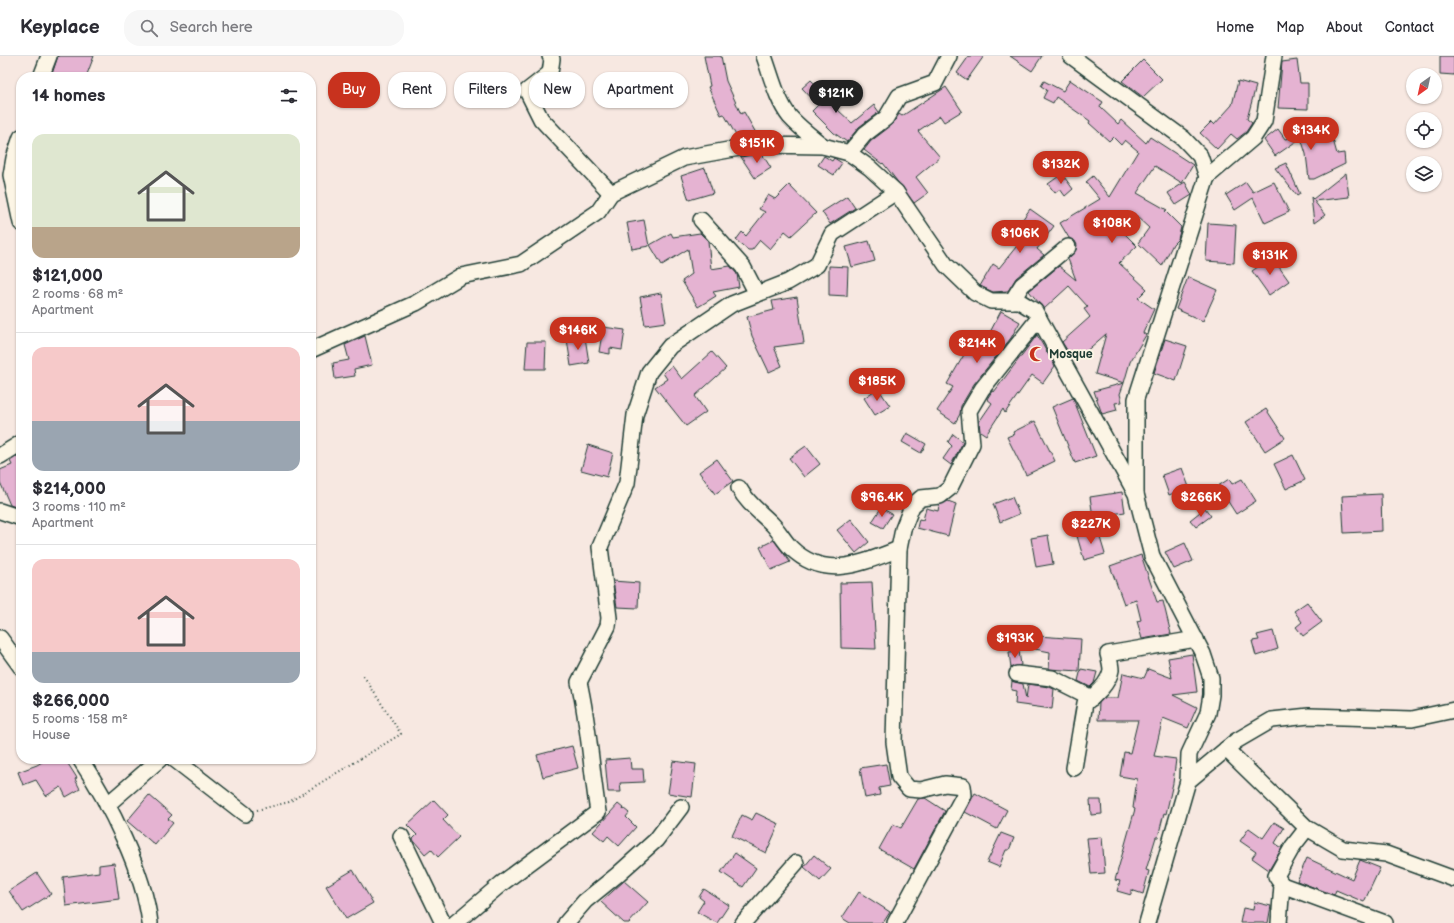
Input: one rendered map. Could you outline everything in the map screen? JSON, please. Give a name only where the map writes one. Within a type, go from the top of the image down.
[{"type":"street","points":[[43,72],[48,56]]},
{"type":"street","points":[[550,56],[552,59],[550,73],[527,91],[534,107],[541,119],[611,193]]},
{"type":"street","points":[[764,56],[777,92],[789,115],[802,129],[823,146]]},
{"type":"street","points":[[849,153],[865,134],[886,118],[899,96],[935,83],[949,56]]},
{"type":"street","points":[[1071,56],[1183,138],[1200,156],[1207,176]]},
{"type":"street","points":[[1136,494],[1136,399],[1207,176],[1253,138],[1264,121],[1274,56]]},
{"type":"street","points":[[316,348],[416,303],[461,276],[521,264],[598,212],[611,193],[684,158],[756,145],[823,146],[849,153],[870,168],[896,192],[946,266],[975,294],[992,301],[1019,301],[1035,311],[1136,494],[1152,556],[1203,654],[1211,678],[1211,696],[1208,713],[1188,754],[1188,781],[1147,923]]},
{"type":"street","points":[[16,152],[11,175],[16,199]]},
{"type":"street","points":[[455,923],[501,884],[598,812],[590,757],[587,717],[579,682],[608,626],[608,610],[600,547],[627,483],[636,415],[649,372],[670,346],[732,304],[788,282],[817,264],[832,234],[896,192]]},
{"type":"street","points":[[701,220],[743,267],[757,294]]},
{"type":"street","points":[[1012,301],[1022,285],[1068,247]]},
{"type":"street","points":[[894,923],[964,795],[963,786],[945,784],[921,790],[909,789],[899,777],[894,742],[899,549],[903,529],[912,506],[921,498],[940,496],[950,488],[972,444],[969,411],[982,389],[1039,318]]},
{"type":"street","points":[[0,456],[16,446]]},
{"type":"street","points":[[739,488],[744,499],[772,524],[791,548],[811,563],[827,566],[856,566],[899,549]]},
{"type":"street","points":[[0,511],[16,516]]},
{"type":"street","points":[[0,638],[16,649]]},
{"type":"street","points":[[1074,768],[1085,703],[1092,698],[1106,680],[1111,670],[1108,654],[1196,639]]},
{"type":"street","points":[[1017,674],[1052,678],[1092,698]]},
{"type":"street","points":[[1188,781],[1236,741],[1272,720],[1310,716],[1412,719],[1454,710]]},
{"type":"street","points":[[1226,749],[1307,828],[1343,849],[1386,854],[1454,879]]},
{"type":"street","points":[[83,764],[107,805],[140,876],[150,923]]},
{"type":"street","points":[[107,805],[154,764]]},
{"type":"street","points":[[180,764],[244,814]]},
{"type":"street","points":[[566,923],[585,901],[656,840],[681,807]]},
{"type":"street","points":[[1307,828],[1293,846],[1276,876],[1282,885],[1385,923]]},
{"type":"street","points":[[401,836],[443,923]]},
{"type":"street","points":[[743,923],[796,863]]},
{"type":"street","points":[[1279,923],[1282,885]]},
{"type":"path","points":[[244,814],[289,802],[401,734],[363,675]]},
{"type":"building","points":[[58,56],[94,56],[88,72],[53,72]]},
{"type":"building","points":[[704,56],[721,56],[726,81],[741,114],[744,112],[756,133],[751,137],[738,139],[724,114],[721,115],[708,87],[710,86]]},
{"type":"building","points":[[969,56],[984,56],[967,80],[957,73]]},
{"type":"building","points":[[1010,56],[1042,56],[1032,71]]},
{"type":"building","points":[[1440,56],[1454,56],[1454,75],[1442,74],[1442,68],[1440,68]]},
{"type":"building","points":[[1143,60],[1162,79],[1143,97],[1122,81]]},
{"type":"building","points":[[1297,60],[1300,83],[1308,83],[1308,109],[1278,108],[1282,62]]},
{"type":"building","points":[[811,80],[826,95],[824,97],[852,123],[874,105],[879,112],[859,127],[847,142],[834,133],[812,111],[818,105],[802,88]]},
{"type":"building","points":[[1070,80],[1103,102],[1100,107],[1118,124],[1121,120],[1146,143],[1150,137],[1193,165],[1182,183],[1155,166],[1137,193],[1167,210],[1165,211],[1181,227],[1178,239],[1173,244],[1162,266],[1138,243],[1149,228],[1137,217],[1121,230],[1137,246],[1119,263],[1147,289],[1138,298],[1154,309],[1143,333],[1146,335],[1130,362],[1124,383],[1095,374],[1106,334],[1076,360],[1062,342],[1090,317],[1084,309],[1088,307],[1069,286],[1044,309],[1029,291],[1059,266],[1076,280],[1068,259],[1076,250],[1077,245],[1075,241],[1069,238],[1060,223],[1100,199],[1086,182],[1093,176],[1110,197],[1138,151],[1125,140],[1121,145],[1113,137],[1109,141],[1089,123],[1090,121],[1056,97],[1053,103],[1043,98],[1047,90],[1041,86],[1044,81],[1063,91]]},
{"type":"building","points":[[1238,81],[1256,86],[1247,119],[1252,123],[1246,132],[1237,139],[1231,134],[1217,149],[1200,133],[1211,122],[1214,125],[1232,105]]},
{"type":"building","points":[[946,87],[962,111],[944,122],[940,116],[918,131],[940,157],[916,177],[928,193],[914,203],[883,163],[882,164],[864,150],[871,141],[892,125],[899,114],[902,116]]},
{"type":"building","points":[[1278,129],[1285,139],[1330,129],[1337,154],[1344,153],[1345,164],[1314,179],[1309,179],[1306,154],[1301,138],[1275,156],[1264,140]]},
{"type":"building","points":[[762,154],[771,168],[755,178],[741,157]]},
{"type":"building","points":[[824,156],[832,161],[834,158],[842,163],[834,175],[818,165]]},
{"type":"building","points":[[1286,163],[1300,194],[1297,196],[1275,168]]},
{"type":"building","points":[[705,168],[713,193],[689,200],[681,176]]},
{"type":"building","points":[[1346,173],[1349,197],[1314,201],[1325,215],[1314,223],[1311,197],[1313,199]]},
{"type":"building","points":[[1062,174],[1073,189],[1065,196],[1060,189],[1055,193],[1048,184]]},
{"type":"building","points":[[1185,182],[1192,195],[1176,205],[1168,193]]},
{"type":"building","points":[[1246,182],[1253,192],[1274,182],[1289,212],[1265,223],[1253,198],[1235,210],[1226,195]]},
{"type":"building","points":[[789,185],[816,213],[791,236],[785,231],[770,249],[760,240],[752,250],[748,250],[736,240],[742,232],[746,236],[765,212],[759,209],[768,195],[775,199]]},
{"type":"building","points":[[847,196],[855,208],[830,224],[822,212]]},
{"type":"building","points":[[1030,209],[1054,226],[1037,249],[1044,255],[1016,278],[1008,291],[993,292],[980,286],[993,264],[999,268],[1025,236],[1018,231],[1024,222],[1022,220]]},
{"type":"building","points":[[644,220],[649,246],[632,249],[627,223]]},
{"type":"building","points":[[1208,223],[1236,225],[1234,263],[1206,261]]},
{"type":"building","points":[[671,233],[673,237],[700,233],[708,241],[711,269],[730,266],[737,274],[739,287],[713,292],[716,296],[698,307],[682,281],[692,274],[688,249],[662,265],[650,245]]},
{"type":"building","points":[[869,241],[875,261],[852,267],[846,247]]},
{"type":"building","points":[[1272,257],[1289,281],[1269,295],[1252,271]]},
{"type":"building","points":[[829,266],[848,267],[847,296],[829,295]]},
{"type":"building","points":[[1188,277],[1217,290],[1203,321],[1176,309]]},
{"type":"building","points":[[661,293],[666,322],[645,325],[640,297]]},
{"type":"building","points":[[797,297],[804,343],[774,347],[782,366],[769,372],[752,336],[747,317],[774,310],[772,301]]},
{"type":"building","points":[[1001,311],[1020,322],[1011,338],[974,384],[961,406],[960,414],[955,423],[937,411],[953,387],[947,384],[976,334],[986,340]]},
{"type":"building","points":[[603,327],[625,330],[622,350],[610,348],[610,354],[599,352]]},
{"type":"building","points":[[1037,335],[1055,366],[1043,383],[1032,375],[1005,413],[1003,409],[986,435],[980,431],[979,422],[992,403],[987,399],[992,391],[994,392]]},
{"type":"building","points":[[365,336],[372,365],[354,369],[355,376],[335,379],[333,363],[349,360],[345,345]]},
{"type":"building","points":[[585,337],[589,363],[571,366],[567,339]]},
{"type":"building","points":[[1165,339],[1187,346],[1176,381],[1154,373]]},
{"type":"building","points":[[527,342],[546,342],[545,369],[525,369]]},
{"type":"building","points":[[712,352],[726,368],[695,396],[706,412],[686,426],[655,387],[667,379],[663,373],[672,366],[682,379]]},
{"type":"building","points":[[1124,383],[1120,394],[1122,402],[1115,403],[1117,410],[1102,414],[1094,391]]},
{"type":"building","points":[[878,388],[890,406],[875,415],[864,398]]},
{"type":"building","points":[[1073,398],[1096,456],[1075,463],[1052,407]]},
{"type":"building","points":[[1266,409],[1285,438],[1265,451],[1246,422]]},
{"type":"building","points":[[1035,421],[1055,461],[1026,475],[1007,437],[1014,434],[1013,432]]},
{"type":"building","points":[[907,433],[926,444],[921,453],[902,442]]},
{"type":"building","points":[[953,434],[963,442],[951,465],[943,459],[952,446],[948,442]]},
{"type":"building","points":[[588,445],[613,453],[607,477],[581,470]]},
{"type":"building","points":[[806,446],[820,464],[804,477],[789,458]]},
{"type":"building","points":[[1293,455],[1305,480],[1286,489],[1274,464]]},
{"type":"building","points":[[16,457],[16,507],[10,505],[0,482],[0,470],[12,465],[10,461]]},
{"type":"building","points":[[717,459],[733,481],[715,494],[699,472]]},
{"type":"building","points":[[1182,468],[1189,487],[1169,495],[1162,475]]},
{"type":"building","points":[[1229,479],[1232,484],[1242,479],[1256,501],[1236,514],[1218,486]]},
{"type":"building","points":[[1122,492],[1125,512],[1093,517],[1090,497]]},
{"type":"building","points":[[1381,494],[1382,531],[1344,533],[1342,496]]},
{"type":"building","points":[[1012,497],[1019,514],[1000,522],[993,504]]},
{"type":"building","points":[[948,501],[956,504],[948,536],[917,528],[919,519],[923,520],[926,508],[938,511],[939,505]]},
{"type":"building","points":[[881,508],[892,514],[883,528],[872,522]]},
{"type":"building","points":[[1205,508],[1211,516],[1196,527],[1190,520]]},
{"type":"building","points":[[851,519],[869,542],[856,553],[837,530]]},
{"type":"building","points":[[1098,531],[1105,554],[1084,560],[1077,536]]},
{"type":"building","points":[[1048,535],[1053,564],[1036,567],[1031,538]]},
{"type":"building","points":[[774,540],[790,562],[771,570],[760,547]]},
{"type":"building","points":[[1185,543],[1193,561],[1174,569],[1165,552]]},
{"type":"building","points":[[1141,555],[1157,602],[1163,601],[1171,634],[1142,639],[1137,621],[1141,620],[1136,600],[1124,604],[1110,566]]},
{"type":"building","points":[[613,581],[639,583],[638,608],[617,607]]},
{"type":"building","points":[[872,582],[876,649],[841,648],[840,583]]},
{"type":"building","points":[[1307,602],[1322,622],[1303,636],[1296,627],[1302,622],[1294,611]]},
{"type":"building","points":[[1273,631],[1278,649],[1256,656],[1252,641],[1259,640],[1257,635]]},
{"type":"building","points":[[1037,636],[1081,639],[1079,671],[1049,669],[1050,652],[1035,649]]},
{"type":"building","points":[[1019,651],[1021,665],[1011,668],[1009,652]]},
{"type":"building","points":[[1192,654],[1197,692],[1173,695],[1197,707],[1188,728],[1163,718],[1154,756],[1176,759],[1173,783],[1166,814],[1164,813],[1158,837],[1156,837],[1146,870],[1149,871],[1143,894],[1131,890],[1131,895],[1117,891],[1120,881],[1115,880],[1135,809],[1133,808],[1137,779],[1120,776],[1124,752],[1130,753],[1138,720],[1098,720],[1099,703],[1104,698],[1118,698],[1123,673],[1144,678],[1148,669],[1172,678],[1168,658]]},
{"type":"building","points":[[1081,669],[1097,672],[1094,683],[1090,687],[1078,681]]},
{"type":"building","points":[[1012,681],[1023,684],[1026,699],[1028,684],[1054,689],[1052,709],[1015,704],[1016,691],[1011,690]]},
{"type":"building","points":[[572,746],[578,768],[543,777],[537,755]]},
{"type":"building","points":[[630,758],[631,769],[643,769],[644,782],[620,783],[621,792],[608,792],[605,760]]},
{"type":"building","points":[[673,761],[696,764],[692,797],[668,793]]},
{"type":"building","points":[[68,764],[77,778],[75,779],[80,789],[66,797],[61,787],[46,796],[36,780],[23,785],[18,772],[37,765]]},
{"type":"building","points":[[886,764],[890,786],[879,788],[880,795],[865,798],[860,768]]},
{"type":"building","points":[[975,793],[1007,810],[997,829],[965,812]]},
{"type":"building","points":[[149,795],[172,815],[168,819],[173,823],[155,845],[127,821]]},
{"type":"building","points":[[925,798],[945,811],[914,869],[879,849],[893,824],[901,828],[918,799]]},
{"type":"building","points":[[434,800],[448,815],[443,820],[459,837],[438,857],[431,849],[425,854],[413,839],[417,835],[407,825]]},
{"type":"building","points":[[1090,800],[1101,800],[1102,814],[1091,815]]},
{"type":"building","points":[[618,804],[629,813],[626,817],[636,827],[619,846],[608,836],[604,841],[593,832]]},
{"type":"building","points":[[756,813],[779,824],[766,853],[732,836],[742,815],[752,820]]},
{"type":"building","points":[[1274,822],[1284,828],[1275,843],[1282,848],[1269,870],[1252,858],[1256,852],[1240,841],[1249,828],[1263,838]]},
{"type":"building","points":[[1001,833],[1014,838],[1009,850],[1006,850],[999,867],[987,862]]},
{"type":"building","points":[[1102,837],[1105,873],[1091,874],[1087,838]]},
{"type":"building","points":[[735,853],[756,868],[743,887],[721,872]]},
{"type":"building","points":[[814,855],[831,869],[820,881],[804,867]]},
{"type":"building","points":[[1307,858],[1352,879],[1360,860],[1380,868],[1364,902],[1336,890],[1334,895],[1297,881]]},
{"type":"building","points":[[114,863],[119,899],[66,906],[63,877],[99,872],[99,865]]},
{"type":"building","points":[[353,870],[373,903],[346,919],[326,886]]},
{"type":"building","points":[[37,873],[51,894],[23,912],[9,891]]},
{"type":"building","points":[[624,881],[648,902],[629,923],[624,923],[601,902]]},
{"type":"building","points":[[704,889],[729,905],[717,923],[697,912],[704,901],[699,897]]},
{"type":"building","points":[[859,892],[890,912],[883,923],[850,923],[842,918]]},
{"type":"building","points":[[1254,902],[1271,906],[1268,923],[1240,923],[1243,908],[1253,910]]},
{"type":"place","name":"Mosque","points":[[1037,354]]}]
